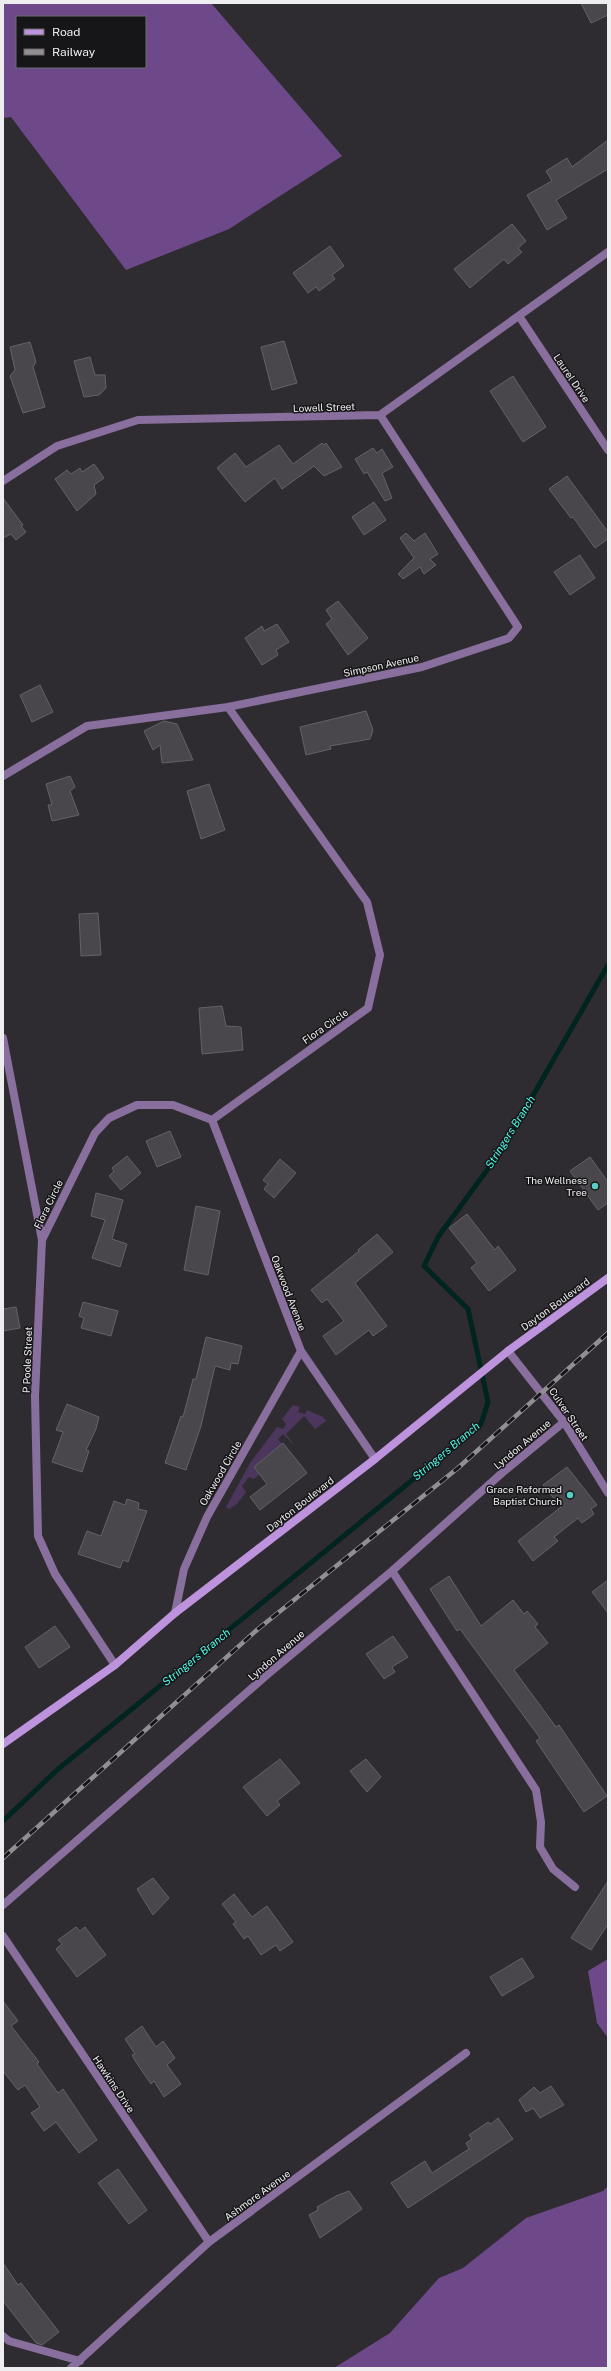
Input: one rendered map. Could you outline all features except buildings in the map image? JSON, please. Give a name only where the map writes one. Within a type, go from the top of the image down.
[{"type":"main road","name":"Dayton Boulevard","points":[[3,1744],[115,1665],[175,1613],[375,1459],[508,1351],[608,1278]]},
{"type":"street","points":[[380,415],[608,252]]},
{"type":"street","name":"Laurel Drive","points":[[519,316],[608,450]]},
{"type":"street","name":"Lowell Street","points":[[3,481],[57,446],[138,420],[380,415]]},
{"type":"street","name":"Simpson Avenue","points":[[3,776],[87,726],[228,707],[422,667],[509,638],[518,627],[380,415]]},
{"type":"street","name":"Flora Circle","points":[[42,1240],[95,1133],[109,1118],[137,1105],[173,1105],[212,1120],[368,1008],[380,955],[367,902],[228,707]]},
{"type":"street","name":"P Poole Street","points":[[3,1038],[42,1240],[35,1396],[38,1536],[55,1574],[115,1665]]},
{"type":"street","name":"Oakwood Avenue","points":[[212,1120],[301,1351],[375,1459]]},
{"type":"street","name":"Oakwood Circle","points":[[175,1613],[184,1569],[207,1517],[301,1351]]},
{"type":"street","name":"Culver Street","points":[[508,1351],[564,1422],[608,1493]]},
{"type":"street","name":"Lyndon Avenue","points":[[3,1905],[268,1674],[392,1572],[496,1478],[564,1422]]},
{"type":"street","points":[[392,1572],[536,1790],[541,1822],[540,1847],[553,1869],[575,1887]]},
{"type":"street","name":"Hawkins Drive","points":[[3,1936],[209,2242]]},
{"type":"street","name":"Ashmore Avenue","points":[[71,2368],[209,2242],[466,2053]]},
{"type":"street","points":[[3,2336],[9,2341],[80,2361]]},
{"type":"shaded area","points":[[3,3],[211,3],[342,156],[229,229],[126,270],[11,117],[3,118]]},
{"type":"shaded area","points":[[293,1405],[300,1407],[298,1412],[305,1414],[307,1410],[323,1417],[326,1421],[315,1429],[304,1416],[286,1434],[295,1446],[283,1434],[278,1439],[282,1444],[254,1467],[260,1474],[254,1479],[249,1477],[242,1486],[246,1492],[237,1504],[229,1509],[226,1507],[250,1463],[277,1427],[283,1429],[286,1424],[282,1419]]},
{"type":"shaded area","points":[[608,1959],[608,2038],[597,2023],[588,1971]]},
{"type":"shaded area","points":[[608,2186],[608,2368],[334,2368],[390,2333],[439,2278],[463,2268],[526,2218],[603,2191]]},
{"type":"waterway","name":"Stringers Branch","points":[[3,1821],[57,1770],[481,1424],[488,1402],[468,1309],[424,1266],[438,1237],[501,1151],[608,965]]},
{"type":"railway","points":[[3,1858],[258,1629],[458,1468],[608,1333]]},
{"type":"place","name":"The Wellness Tree","points":[[595,1186]]},
{"type":"place","name":"Grace Reformed Baptist Church","points":[[570,1495]]}]
